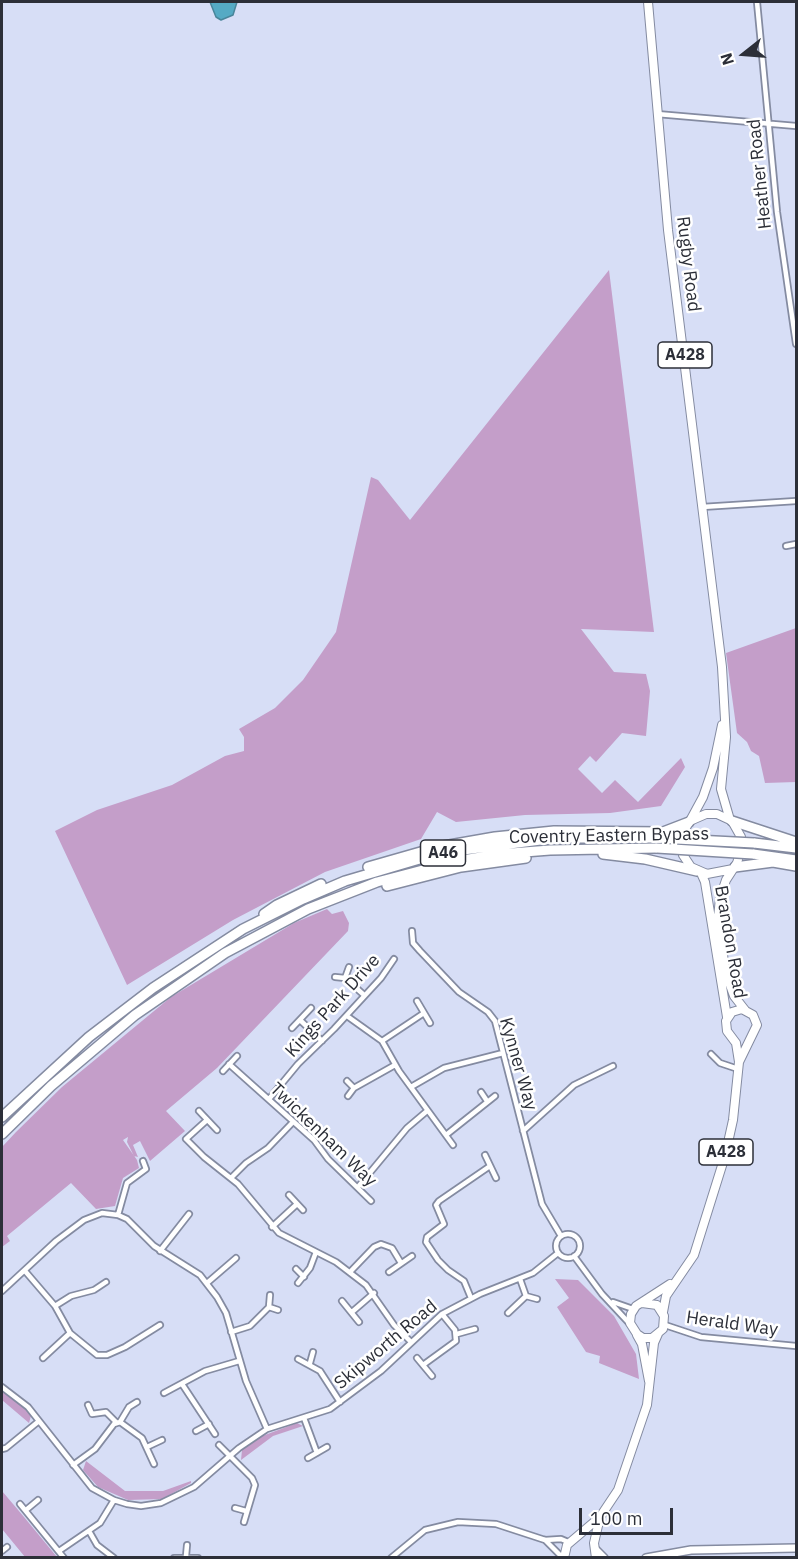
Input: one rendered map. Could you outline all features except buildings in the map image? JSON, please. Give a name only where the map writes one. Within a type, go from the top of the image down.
[{"type":"highway","points":[[731,820],[796,842]]},
{"type":"highway","points":[[243,929],[277,905],[313,888],[399,857],[438,847],[554,831],[663,832],[689,822]]},
{"type":"highway","name":"Coventry Eastern Bypass","points":[[2,1117],[49,1072],[117,1014],[183,966],[243,929],[345,881],[440,853],[556,838],[657,843],[754,843],[796,848]]},
{"type":"highway","name":"Coventry Eastern Bypass","points":[[2,1134],[51,1086],[135,1015],[225,953],[308,909],[377,882],[457,861],[499,854],[657,843],[796,860]]},
{"type":"highway","points":[[268,929],[380,887],[461,867],[520,858],[603,854],[645,859],[699,872]]},
{"type":"highway","points":[[734,868],[773,862],[796,866]]},
{"type":"main road","name":"Rugby Road","points":[[648,2],[668,230],[686,364],[725,709],[726,737],[722,789],[731,820]]},
{"type":"main road","name":"Rugby Road","points":[[689,822],[713,768],[725,709]]},
{"type":"main road","points":[[706,814],[717,814],[731,820],[741,837],[741,849],[734,868],[714,874],[699,872],[687,861],[681,845],[689,822],[706,814]]},
{"type":"main road","name":"Brandon Road","points":[[734,868],[720,898],[720,941],[734,996],[745,1010]]},
{"type":"main road","name":"Brandon Road","points":[[699,872],[705,882],[728,1017]]},
{"type":"main road","points":[[745,1010],[753,1015],[756,1022],[753,1035],[742,1040],[730,1036],[726,1028],[728,1017],[734,1011],[745,1010]]},
{"type":"main road","name":"A428","points":[[739,1065],[753,1035]]},
{"type":"main road","name":"A428","points":[[664,1325],[663,1312],[666,1296],[694,1256],[724,1160],[733,1120],[739,1065],[736,1043],[730,1036]]},
{"type":"main road","name":"A428","points":[[633,1309],[676,1279]]},
{"type":"main road","points":[[642,1303],[655,1304],[663,1312]]},
{"type":"main road","points":[[633,1309],[630,1323],[642,1344],[650,1385]]},
{"type":"main road","points":[[564,1557],[572,1540],[600,1517],[618,1490],[647,1405],[654,1343],[664,1325]]},
{"type":"main road","points":[[637,1334],[646,1339],[658,1334]]},
{"type":"main road","points":[[596,1550],[600,1517]]},
{"type":"main road","points":[[572,1540],[583,1537],[596,1550]]},
{"type":"street","name":"Heather Road","points":[[757,2],[777,212],[796,344]]},
{"type":"street","points":[[657,114],[796,126]]},
{"type":"street","points":[[702,507],[796,501]]},
{"type":"street","points":[[786,546],[796,544]]},
{"type":"street","name":"Kynner Way","points":[[412,931],[413,943],[436,969],[459,992],[492,1016],[497,1026],[542,1204],[561,1236]]},
{"type":"street","name":"Kings Park Drive","points":[[269,1099],[298,1064],[347,1016],[381,978],[394,959]]},
{"type":"street","points":[[345,978],[349,968]]},
{"type":"street","points":[[335,977],[345,978],[364,995]]},
{"type":"street","points":[[417,1002],[430,1023]]},
{"type":"street","points":[[292,1028],[311,1008]]},
{"type":"street","points":[[382,1041],[424,1013]]},
{"type":"street","points":[[347,1016],[382,1041],[395,1065],[453,1144]]},
{"type":"street","points":[[300,1020],[322,1041]]},
{"type":"street","points":[[411,1087],[444,1068],[503,1053]]},
{"type":"street","points":[[711,1054],[720,1063],[739,1065]]},
{"type":"street","points":[[223,1071],[237,1056]]},
{"type":"street","name":"Twickenham Way","points":[[229,1064],[314,1140],[328,1159],[371,1201]]},
{"type":"street","points":[[348,1096],[354,1088],[395,1065]]},
{"type":"street","name":"Kynner Way","points":[[523,1131],[574,1085],[613,1066]]},
{"type":"street","points":[[347,1081],[354,1088]]},
{"type":"street","points":[[481,1092],[488,1101]]},
{"type":"street","points":[[446,1135],[495,1096]]},
{"type":"street","points":[[199,1111],[216,1130]]},
{"type":"street","points":[[358,1187],[407,1128],[427,1111]]},
{"type":"street","points":[[207,1120],[186,1139],[204,1157],[231,1178],[272,1227],[287,1238],[350,1272],[374,1293],[394,1325],[411,1342]]},
{"type":"street","points":[[231,1178],[246,1163],[268,1148],[293,1122]]},
{"type":"street","points":[[486,1155],[496,1178]]},
{"type":"street","points":[[142,1161],[146,1169]]},
{"type":"street","points":[[118,1215],[127,1183],[154,1165]]},
{"type":"street","points":[[471,1298],[464,1281],[438,1260],[426,1242],[427,1237],[444,1224],[436,1205],[439,1201],[490,1166]]},
{"type":"street","points":[[289,1195],[303,1210]]},
{"type":"street","points":[[272,1227],[297,1204]]},
{"type":"street","points":[[2,1291],[56,1241],[84,1220],[102,1213],[127,1219],[160,1251],[185,1264],[207,1283],[223,1306],[239,1361],[267,1429]]},
{"type":"street","points":[[160,1251],[182,1220],[189,1214]]},
{"type":"street","points":[[177,1215],[182,1220]]},
{"type":"street","points":[[568,1234],[577,1239],[580,1247],[574,1256],[566,1258],[558,1252],[556,1244],[561,1236],[568,1234]]},
{"type":"street","points":[[350,1272],[374,1247],[381,1244],[392,1248],[401,1263]]},
{"type":"street","points":[[298,1283],[304,1277],[316,1252]]},
{"type":"street","name":"Skipworth Road","points":[[2,1387],[17,1397],[39,1421],[92,1488],[114,1500],[141,1506],[171,1500],[194,1487],[230,1456],[267,1429],[330,1409],[381,1371],[442,1314],[471,1298],[533,1273],[558,1252]]},
{"type":"street","points":[[207,1283],[234,1260],[227,1256]]},
{"type":"street","points":[[389,1272],[412,1256]]},
{"type":"street","points":[[574,1256],[630,1323]]},
{"type":"street","points":[[296,1269],[304,1277]]},
{"type":"street","points":[[25,1271],[55,1306],[70,1333],[93,1353],[102,1356],[125,1347],[160,1325]]},
{"type":"street","points":[[520,1279],[526,1296]]},
{"type":"street","points":[[55,1306],[71,1296],[88,1293],[104,1284],[106,1291]]},
{"type":"street","points":[[352,1312],[374,1293]]},
{"type":"street","points":[[231,1332],[250,1326],[269,1307],[270,1295]]},
{"type":"street","points":[[526,1296],[537,1299]]},
{"type":"street","points":[[508,1312],[526,1296]]},
{"type":"street","points":[[342,1301],[359,1322]]},
{"type":"street","points":[[611,1301],[633,1309]]},
{"type":"street","points":[[269,1307],[278,1310]]},
{"type":"street","points":[[442,1314],[457,1334]]},
{"type":"street","points":[[148,1323],[153,1330]]},
{"type":"street","name":"Herald Way","points":[[664,1325],[701,1337],[796,1346]]},
{"type":"street","points":[[457,1334],[475,1329]]},
{"type":"street","points":[[43,1358],[70,1333]]},
{"type":"street","points":[[423,1365],[452,1345],[457,1334]]},
{"type":"street","points":[[42,1347],[48,1353]]},
{"type":"street","points":[[310,1363],[314,1352]]},
{"type":"street","points":[[417,1358],[432,1377]]},
{"type":"street","points":[[297,1359],[310,1363],[321,1371],[340,1401]]},
{"type":"street","points":[[164,1393],[205,1371],[239,1361]]},
{"type":"street","points":[[182,1384],[215,1434]]},
{"type":"street","points":[[73,1465],[95,1449],[129,1407],[137,1402]]},
{"type":"street","points":[[88,1406],[93,1414],[106,1412],[133,1430],[147,1447],[148,1456],[154,1464]]},
{"type":"street","points":[[304,1418],[317,1453]]},
{"type":"street","points":[[7,1457],[2,1449],[39,1421]]},
{"type":"street","points":[[196,1431],[208,1424]]},
{"type":"street","points":[[147,1447],[162,1440]]},
{"type":"street","points":[[219,1445],[252,1478],[255,1485],[244,1522]]},
{"type":"street","points":[[308,1458],[327,1447]]},
{"type":"street","points":[[26,1510],[38,1500]]},
{"type":"street","points":[[59,1551],[104,1519],[114,1500]]},
{"type":"street","points":[[20,1504],[64,1557]]},
{"type":"street","points":[[235,1508],[246,1511]]},
{"type":"street","points":[[391,1557],[425,1530],[458,1521],[496,1524],[544,1540],[572,1540]]},
{"type":"street","points":[[88,1531],[97,1545],[114,1557]]},
{"type":"street","points":[[544,1540],[564,1557]]},
{"type":"street","points":[[186,1556],[187,1545]]},
{"type":"street","points":[[2,1551],[8,1547]]},
{"type":"street","points":[[646,1557],[796,1548]]},
{"type":"street","points":[[596,1550],[604,1557]]},
{"type":"street","points":[[174,1557],[198,1557]]},
{"type":"shaded area","points":[[609,270],[654,632],[581,629],[614,672],[646,674],[650,691],[646,736],[622,733],[596,762],[590,756],[578,769],[602,793],[615,780],[638,802],[681,758],[685,767],[661,806],[610,813],[525,815],[456,822],[437,812],[421,839],[325,872],[233,920],[127,985],[55,831],[97,810],[172,785],[225,756],[244,751],[244,737],[239,729],[275,708],[303,680],[336,632],[371,477],[378,480],[410,520]]},
{"type":"shaded area","points":[[796,628],[796,782],[765,783],[759,756],[751,751],[747,742],[737,733],[726,653]]},
{"type":"shaded area","points":[[327,909],[332,914],[343,911],[349,923],[348,931],[217,1068],[166,1111],[185,1131],[150,1161],[140,1141],[133,1145],[138,1157],[134,1156],[139,1168],[123,1178],[115,1206],[96,1209],[71,1183],[7,1236],[10,1241],[2,1247],[2,1147],[16,1132],[62,1087],[171,997],[294,923]],"holes":[[[128,1137],[127,1142],[134,1155],[123,1140]]]},
{"type":"shaded area","points":[[555,1279],[578,1280],[614,1316],[636,1354],[639,1379],[599,1363],[600,1356],[586,1352],[557,1307],[569,1298]]},
{"type":"shaded area","points":[[2,1391],[22,1404],[31,1416],[29,1423],[2,1400]]},
{"type":"shaded area","points":[[297,1423],[303,1426],[273,1436],[241,1460],[242,1450],[257,1438]]},
{"type":"shaded area","points":[[86,1461],[125,1491],[163,1491],[191,1481],[191,1483],[162,1499],[128,1500],[98,1487],[83,1470]]},
{"type":"shaded area","points":[[2,1491],[57,1557],[25,1557],[2,1529]]},
{"type":"water","points":[[210,2],[237,2],[233,15],[221,20],[216,17]]}]
